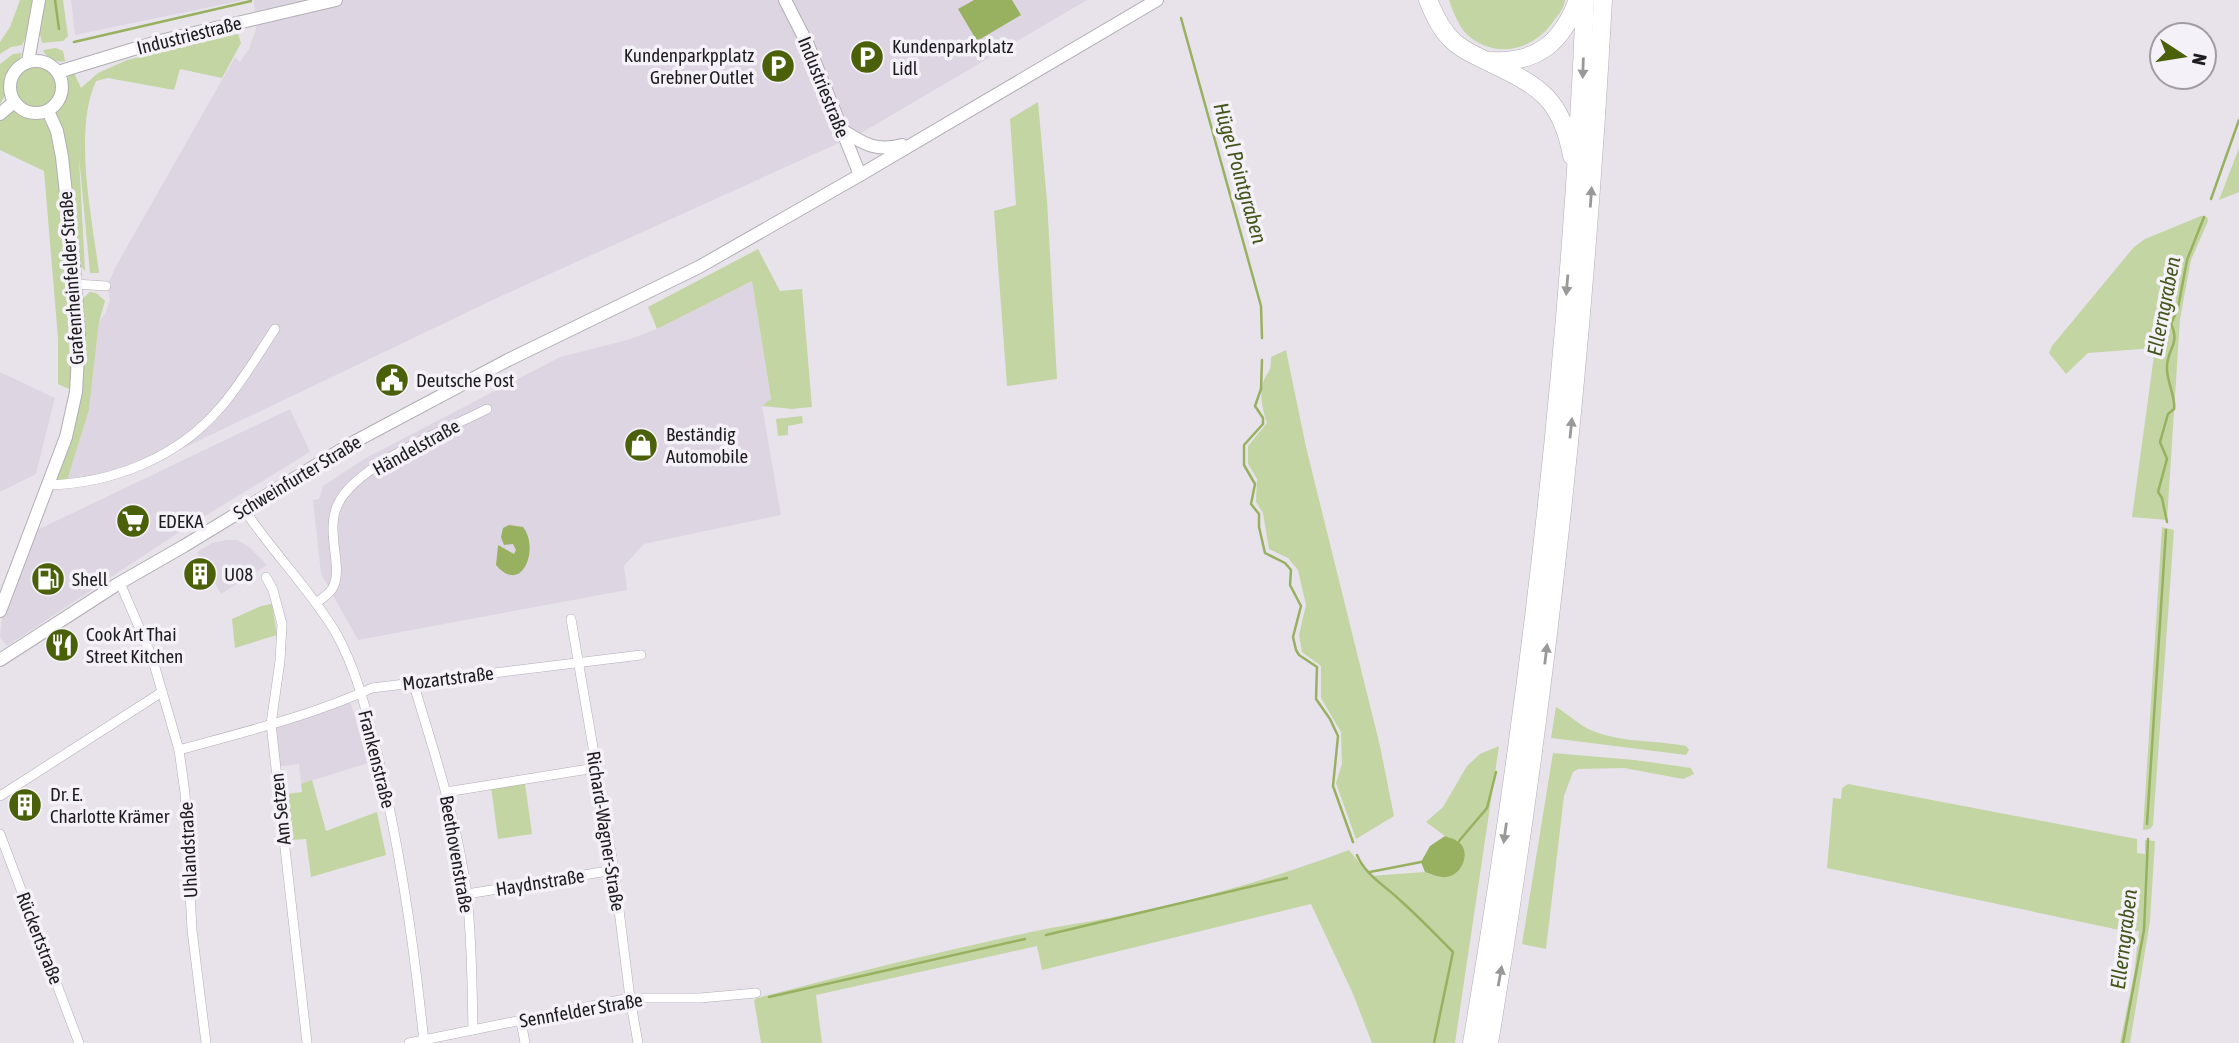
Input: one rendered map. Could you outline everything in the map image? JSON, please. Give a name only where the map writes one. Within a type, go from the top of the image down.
[{"type":"highway","points":[[1428,0],[1439,24],[1451,40],[1466,51],[1535,86],[1558,111],[1571,148],[1576,176]]},
{"type":"highway","points":[[1482,59],[1521,60],[1540,52],[1564,31],[1578,0]]},
{"type":"highway","points":[[1530,720],[1543,532],[1576,176],[1586,0]]},
{"type":"highway","points":[[1489,1043],[1523,766],[1560,536],[1583,303],[1603,0]]},
{"type":"highway","points":[[1472,1043],[1523,766]]},
{"type":"street","points":[[28,62],[39,0]]},
{"type":"street","name":"Industriestraße","points":[[58,72],[125,51],[336,0]]},
{"type":"street","name":"Industriestraße","points":[[785,0],[808,45],[860,175]]},
{"type":"street","name":"Schweinfurter Straße","points":[[0,660],[120,583],[379,428],[498,365],[699,267],[1157,0]]},
{"type":"street","points":[[28,62],[46,63],[58,72],[63,86],[61,96],[48,111],[32,114],[22,110],[14,102],[10,82],[19,67],[28,62]]},
{"type":"street","points":[[0,114],[14,102]]},
{"type":"street","name":"Grafenrheinfelder Straße","points":[[0,611],[66,437],[76,392],[79,338],[76,284],[62,157],[57,131],[48,111]]},
{"type":"street","points":[[841,130],[860,142],[886,149],[914,142]]},
{"type":"street","points":[[76,284],[106,286]]},
{"type":"street","points":[[48,485],[105,479],[128,471],[159,456],[195,433],[219,409],[249,370],[275,329]]},
{"type":"street","name":"Händelstraße","points":[[316,603],[330,592],[336,581],[332,538],[334,514],[339,501],[346,493],[374,469],[399,453],[487,409]]},
{"type":"street","name":"Frankenstraße","points":[[244,509],[262,537],[316,603],[342,646],[361,693],[399,853],[411,927],[424,1041]]},
{"type":"street","name":"Am Setzen","points":[[266,576],[274,590],[282,624],[271,724],[307,1043]]},
{"type":"street","name":"Uhlandstraße","points":[[120,583],[152,657],[179,750],[185,793],[192,930],[206,1043]]},
{"type":"street","name":"Richard-Wagner-Straße","points":[[571,619],[614,870],[638,1043]]},
{"type":"street","name":"Mozartstraße","points":[[179,750],[271,724],[372,688],[641,655]]},
{"type":"street","name":"Beethovenstraße","points":[[414,682],[446,792],[467,894],[473,1030]]},
{"type":"street","points":[[0,796],[162,692]]},
{"type":"street","points":[[446,792],[596,768]]},
{"type":"street","name":"Rückertstraße","points":[[0,834],[79,1043]]},
{"type":"street","name":"Haydnstraße","points":[[467,894],[614,870]]},
{"type":"street","name":"Sennfelder Straße","points":[[409,1043],[630,998],[700,998],[756,993]]},
{"type":"street","points":[[521,1021],[525,1043]]},
{"type":"shaded area","points":[[20,0],[63,0],[68,36],[63,41],[42,43],[36,15],[22,45],[11,47],[0,54],[0,42],[10,27]]},
{"type":"shaded area","points":[[71,0],[244,0],[75,35]]},
{"type":"shaded area","points":[[254,0],[1087,0],[863,132],[497,298],[125,476],[66,484],[89,410],[99,322],[110,300],[107,286],[235,57],[240,62],[249,49],[256,29]]},
{"type":"shaded area","points":[[974,0],[1012,0],[1021,15],[977,41],[958,9]]},
{"type":"shaded area","points":[[1449,0],[1565,0],[1560,12],[1538,37],[1528,44],[1506,49],[1482,45],[1467,35],[1460,26]]},
{"type":"shaded area","points":[[238,34],[241,43],[222,78],[180,69],[174,90],[108,78],[96,81],[89,102],[85,149],[99,273],[90,273],[79,157],[85,271],[79,264],[62,165],[73,350],[81,300],[90,292],[96,293],[105,301],[99,322],[89,410],[66,484],[49,485],[76,392],[58,384],[58,338],[44,171],[0,150],[0,115],[14,102],[24,110],[34,113],[51,110],[58,104],[61,95],[59,73],[72,68],[81,88],[98,73],[127,60]]},
{"type":"shaded area","points":[[56,48],[63,51],[65,61],[52,60],[43,50]]},
{"type":"shaded area","points":[[22,53],[10,75],[0,104],[0,64],[13,54]]},
{"type":"shaded area","points":[[37,65],[53,72],[60,88],[53,104],[37,111],[21,104],[14,88],[21,72]]},
{"type":"shaded area","points":[[1038,102],[1047,201],[1057,379],[1007,386],[994,211],[1016,205],[1010,119]]},
{"type":"shaded area","points":[[2239,148],[2239,192],[2219,200]]},
{"type":"shaded area","points":[[2201,216],[2207,217],[2208,221],[2191,260],[2180,319],[2167,520],[2132,517],[2155,348],[2088,353],[2066,374],[2049,353],[2134,247],[2145,239]]},
{"type":"shaded area","points":[[758,249],[780,291],[802,289],[812,407],[792,409],[762,406],[771,399],[752,281],[657,329],[648,307]]},
{"type":"shaded area","points":[[752,281],[771,400],[762,406],[781,515],[644,544],[624,566],[627,590],[358,640],[321,574],[313,500],[319,499],[323,486],[364,459],[560,357],[627,340],[657,329]]},
{"type":"shaded area","points":[[1286,350],[1306,447],[1380,746],[1394,816],[1356,839],[1336,783],[1342,764],[1341,732],[1321,698],[1321,666],[1302,652],[1299,635],[1306,605],[1298,570],[1288,558],[1269,549],[1263,513],[1256,502],[1257,479],[1248,464],[1248,446],[1267,423],[1261,393],[1271,357]]},
{"type":"shaded area","points":[[0,372],[55,398],[36,474],[0,492]]},
{"type":"shaded area","points":[[290,409],[310,452],[187,527],[7,646],[0,637],[2,617],[37,530]]},
{"type":"shaded area","points":[[802,416],[803,423],[788,426],[788,435],[778,436],[776,419]]},
{"type":"shaded area","points":[[509,525],[523,527],[530,546],[526,566],[514,575],[505,573],[496,565],[498,545],[514,554],[516,550],[513,544],[504,545],[501,537],[503,528]]},
{"type":"shaded area","points":[[2162,527],[2174,530],[2153,825],[2150,829],[2143,830]]},
{"type":"shaded area","points":[[237,540],[248,546],[267,565],[221,594],[197,552],[212,543]]},
{"type":"shaded area","points":[[272,604],[277,635],[235,648],[232,619]]},
{"type":"shaded area","points":[[349,697],[368,763],[301,784],[299,764],[276,767],[271,725]]},
{"type":"shaded area","points":[[1556,707],[1583,726],[1604,735],[1686,746],[1689,750],[1686,755],[1551,738]]},
{"type":"shaded area","points":[[1499,746],[1455,1043],[1372,1043],[1353,994],[1311,904],[1042,970],[1037,946],[816,995],[822,1043],[761,1043],[754,1000],[825,980],[1031,932],[1170,905],[1261,880],[1349,850],[1370,876],[1425,872],[1432,875],[1459,841],[1445,836],[1426,822],[1443,807],[1467,766],[1480,754]]},
{"type":"shaded area","points":[[1553,753],[1691,768],[1694,774],[1683,779],[1624,768],[1578,769],[1573,772],[1564,796],[1546,949],[1522,944]]},
{"type":"shaded area","points":[[312,780],[326,831],[377,812],[386,855],[311,877],[306,839],[290,840],[286,794],[302,792],[301,784]]},
{"type":"shaded area","points":[[525,783],[532,834],[498,839],[491,787]]},
{"type":"shaded area","points":[[1848,784],[2137,839],[2137,853],[2145,854],[2145,840],[2155,841],[2150,921],[2130,1043],[2120,1043],[2134,974],[2139,931],[2129,932],[1827,868],[1833,798],[1841,799],[1842,788]]},
{"type":"shaded area","points":[[1445,836],[1460,843],[1465,853],[1463,864],[1451,876],[1425,872],[1421,862],[1430,846]]},
{"type":"waterway","points":[[55,0],[59,29]]},
{"type":"waterway","points":[[74,42],[251,1]]},
{"type":"waterway","name":"Hügel Pointgraben","points":[[1181,18],[1261,306],[1262,338]]},
{"type":"waterway","name":"Ellerngraben","points":[[2211,199],[2239,120]]},
{"type":"waterway","name":"Ellerngraben","points":[[2167,522],[2162,498],[2158,492],[2167,459],[2160,442],[2168,414],[2174,409],[2167,369],[2174,342],[2171,324],[2178,308],[2187,260],[2204,217]]},
{"type":"waterway","name":"Hügel Pointgraben","points":[[1262,360],[1261,389],[1255,406],[1263,418],[1263,424],[1244,445],[1244,465],[1255,484],[1251,504],[1259,514],[1265,553],[1285,563],[1291,570],[1290,585],[1301,606],[1293,637],[1299,655],[1317,667],[1316,699],[1338,736],[1333,786],[1353,842]]},
{"type":"waterway","name":"Ellerngraben","points":[[2147,824],[2166,530]]},
{"type":"waterway","points":[[1459,841],[1487,808],[1496,772]]},
{"type":"waterway","name":"Ellerngraben","points":[[2123,1043],[2144,930],[2148,839]]},
{"type":"waterway","name":"Hügel Pointgraben","points":[[1357,855],[1371,875],[1453,952],[1434,1043]]},
{"type":"waterway","points":[[1370,872],[1421,862]]},
{"type":"waterway","points":[[1046,935],[1287,878]]},
{"type":"waterway","points":[[769,997],[1025,939]]},
{"type":"place","name":"Kundenparkplatz Lidl","points":[[867,57]]},
{"type":"place","name":"Kundenparkpplatz Grebner Outlet","points":[[778,66]]},
{"type":"place","name":"Deutsche Post","points":[[392,380]]},
{"type":"place","name":"Beständig Automobile","points":[[641,445]]},
{"type":"place","name":"EDEKA","points":[[133,521]]},
{"type":"place","name":"U08","points":[[200,574]]},
{"type":"place","name":"Shell","points":[[48,579]]},
{"type":"place","name":"Cook Art Thai Street Kitchen","points":[[62,645]]},
{"type":"place","name":"Dr. E. Charlotte Krämer","points":[[25,805]]}]
